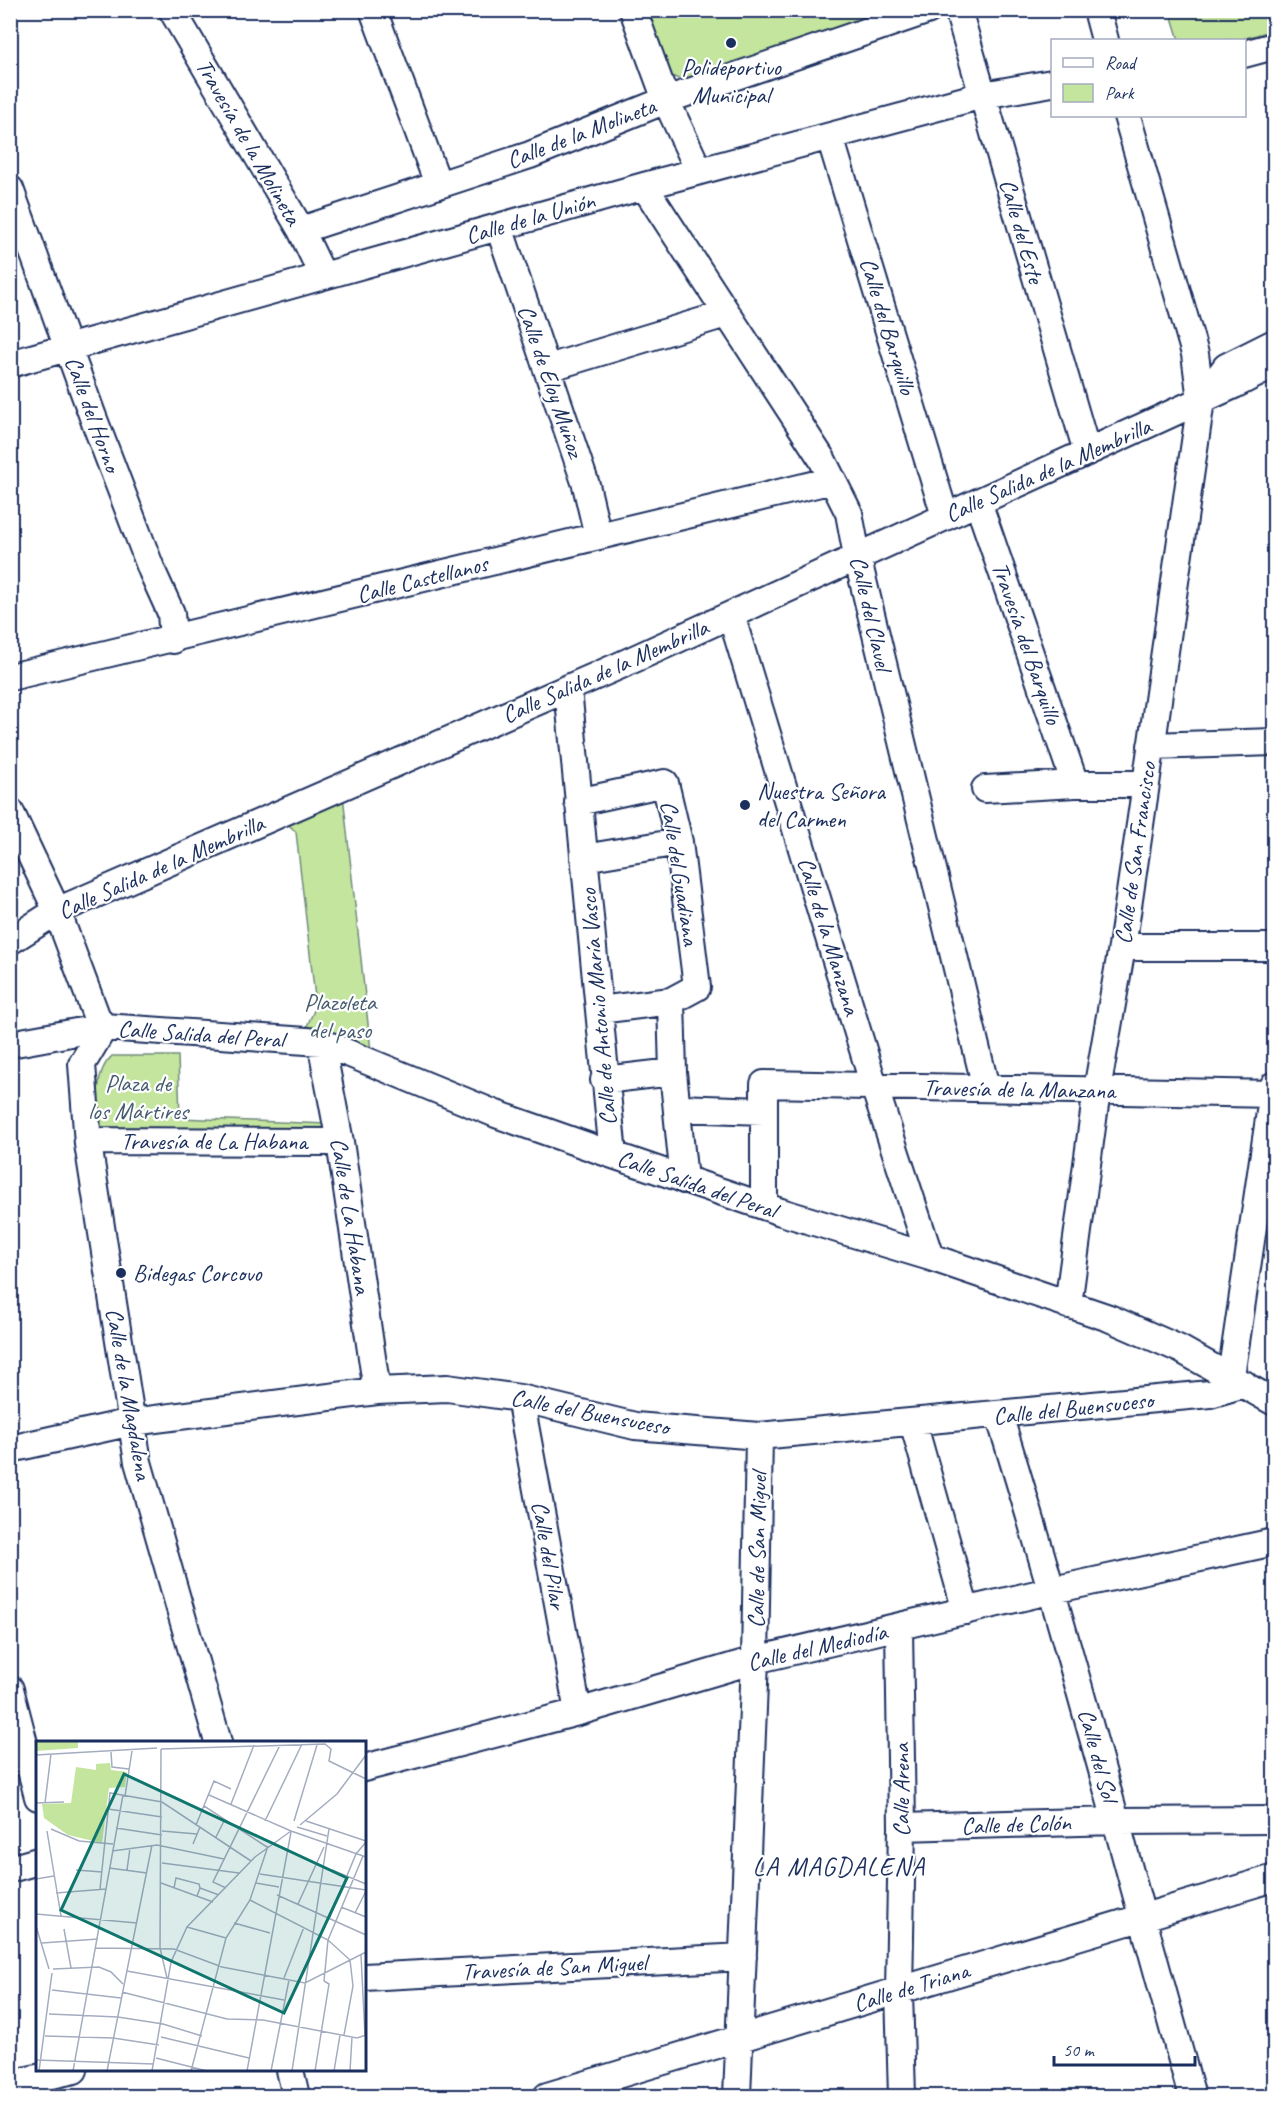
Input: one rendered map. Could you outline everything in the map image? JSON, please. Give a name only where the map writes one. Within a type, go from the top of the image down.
[{"type":"street","name":"Travesía de la Molineta","points":[[172,10],[301,230],[323,276]]},
{"type":"street","points":[[373,10],[438,184]]},
{"type":"street","points":[[633,10],[666,100],[699,171]]},
{"type":"street","name":"Calle de la Molineta","points":[[301,230],[530,155],[666,100],[929,10]]},
{"type":"street","name":"Calle del Este","points":[[958,10],[1087,452]]},
{"type":"street","points":[[1097,10],[1105,39]]},
{"type":"street","points":[[1246,54],[1275,46]]},
{"type":"street","name":"Calle de la Unión","points":[[10,364],[699,171],[983,95],[1051,83]]},
{"type":"street","points":[[1127,117],[1195,354],[1201,400]]},
{"type":"street","name":"Calle del Barquillo","points":[[831,137],[945,516]]},
{"type":"street","name":"Calle del Clavel","points":[[644,186],[822,459],[849,513],[857,556],[986,1088]]},
{"type":"street","name":"Calle del Horno","points":[[10,189],[152,571],[171,613],[172,640]]},
{"type":"street","name":"Calle de Eloy Muñoz","points":[[499,227],[586,484],[598,536]]},
{"type":"street","points":[[548,368],[726,314]]},
{"type":"street","name":"Calle Salida de la Membrilla","points":[[1201,400],[1226,368],[1275,343]]},
{"type":"street","name":"Calle Salida de la Membrilla","points":[[10,941],[57,911],[568,689],[1275,365]]},
{"type":"street","name":"Calle de San Francisco","points":[[1068,1305],[1097,1090],[1122,947],[1201,400]]},
{"type":"street","name":"Calle Castellanos","points":[[10,677],[833,480]]},
{"type":"street","name":"Travesía del Barquillo","points":[[978,502],[1075,784]]},
{"type":"street","name":"Calle de la Manzana","points":[[731,615],[874,1086],[930,1257]]},
{"type":"street","name":"Calle de Antonio María Vasco","points":[[568,689],[613,1155]]},
{"type":"street","points":[[1151,746],[1275,742]]},
{"type":"street","name":"Calle del Guadiana","points":[[578,802],[665,783],[679,842],[697,987],[671,1001]]},
{"type":"street","points":[[985,789],[1075,784],[1146,784]]},
{"type":"street","points":[[10,811],[57,911],[97,1018],[104,1027]]},
{"type":"street","name":"Calle de Antonio María Vasco","points":[[584,858],[679,842]]},
{"type":"street","points":[[1122,947],[1275,947]]},
{"type":"street","points":[[598,1010],[671,1001],[673,1072],[684,1180]]},
{"type":"street","name":"Calle Salida del Peral","points":[[10,1044],[104,1027],[321,1042],[496,1114],[684,1180],[930,1257],[1109,1318],[1180,1349],[1275,1402]]},
{"type":"street","name":"Calle de la Magdalena","points":[[104,1027],[82,1064],[88,1141],[138,1462],[217,1741]]},
{"type":"street","name":"Calle de La Habana","points":[[321,1042],[340,1142],[377,1391]]},
{"type":"street","points":[[604,1080],[673,1072]]},
{"type":"street","name":"Travesía de la Manzana","points":[[764,1111],[764,1084],[1274,1091]]},
{"type":"street","points":[[1238,1380],[1274,1091]]},
{"type":"street","points":[[677,1108],[764,1111],[764,1206]]},
{"type":"street","name":"Travesía de La Habana","points":[[88,1141],[340,1142]]},
{"type":"street","name":"Calle del Buensuceso","points":[[10,1449],[132,1422],[377,1391],[447,1388],[520,1398],[635,1426],[759,1436],[1210,1394],[1238,1380]]},
{"type":"street","name":"Calle del Pilar","points":[[520,1398],[578,1712]]},
{"type":"street","name":"Calle del Sol","points":[[999,1415],[1053,1590],[1192,2097]]},
{"type":"street","points":[[913,1422],[966,1611]]},
{"type":"street","name":"Calle de San Miguel","points":[[737,2097],[755,1660],[759,1436]]},
{"type":"street","name":"Calle del Mediodía","points":[[366,1767],[578,1712],[755,1660],[1053,1590],[1275,1542]]},
{"type":"street","name":"Calle Arena","points":[[899,1627],[902,1827],[899,1991],[902,2097]]},
{"type":"street","points":[[10,1689],[36,1789]]},
{"type":"street","name":"Calle de Colón","points":[[902,1827],[1116,1821],[1275,1820]]},
{"type":"street","points":[[10,1869],[36,1862]]},
{"type":"street","name":"Calle de Triana","points":[[547,2097],[1275,1878]]},
{"type":"street","name":"Travesía de San Miguel","points":[[366,1977],[743,1957]]},
{"type":"street","points":[[10,2084],[69,2071]]},
{"type":"street","points":[[290,2071],[296,2097]]},
{"type":"green space","name":"Polideportivo Municipal","points":[[645,11],[902,11],[686,82],[669,75]]},
{"type":"green space","points":[[1170,11],[1274,11],[1274,30],[1242,39],[1179,39]]},
{"type":"green space","name":"Plazoleta del paso","points":[[343,795],[371,1051],[303,1035],[316,1006],[296,832],[288,824]]},
{"type":"green space","name":"Plaza de los Mártires","points":[[112,1056],[178,1056],[180,1118],[327,1124],[330,1150],[102,1137],[98,1105],[99,1083],[105,1064]]},
{"type":"place","name":"Polideportivo Municipal","points":[[731,43]]},
{"type":"place","name":"Nuestra Señora del Carmen","points":[[745,805]]},
{"type":"place","name":"Bidegas Corcovo","points":[[121,1273]]},
{"type":"district","name":"LA MAGDALENA","points":[[839,1866]]}]
